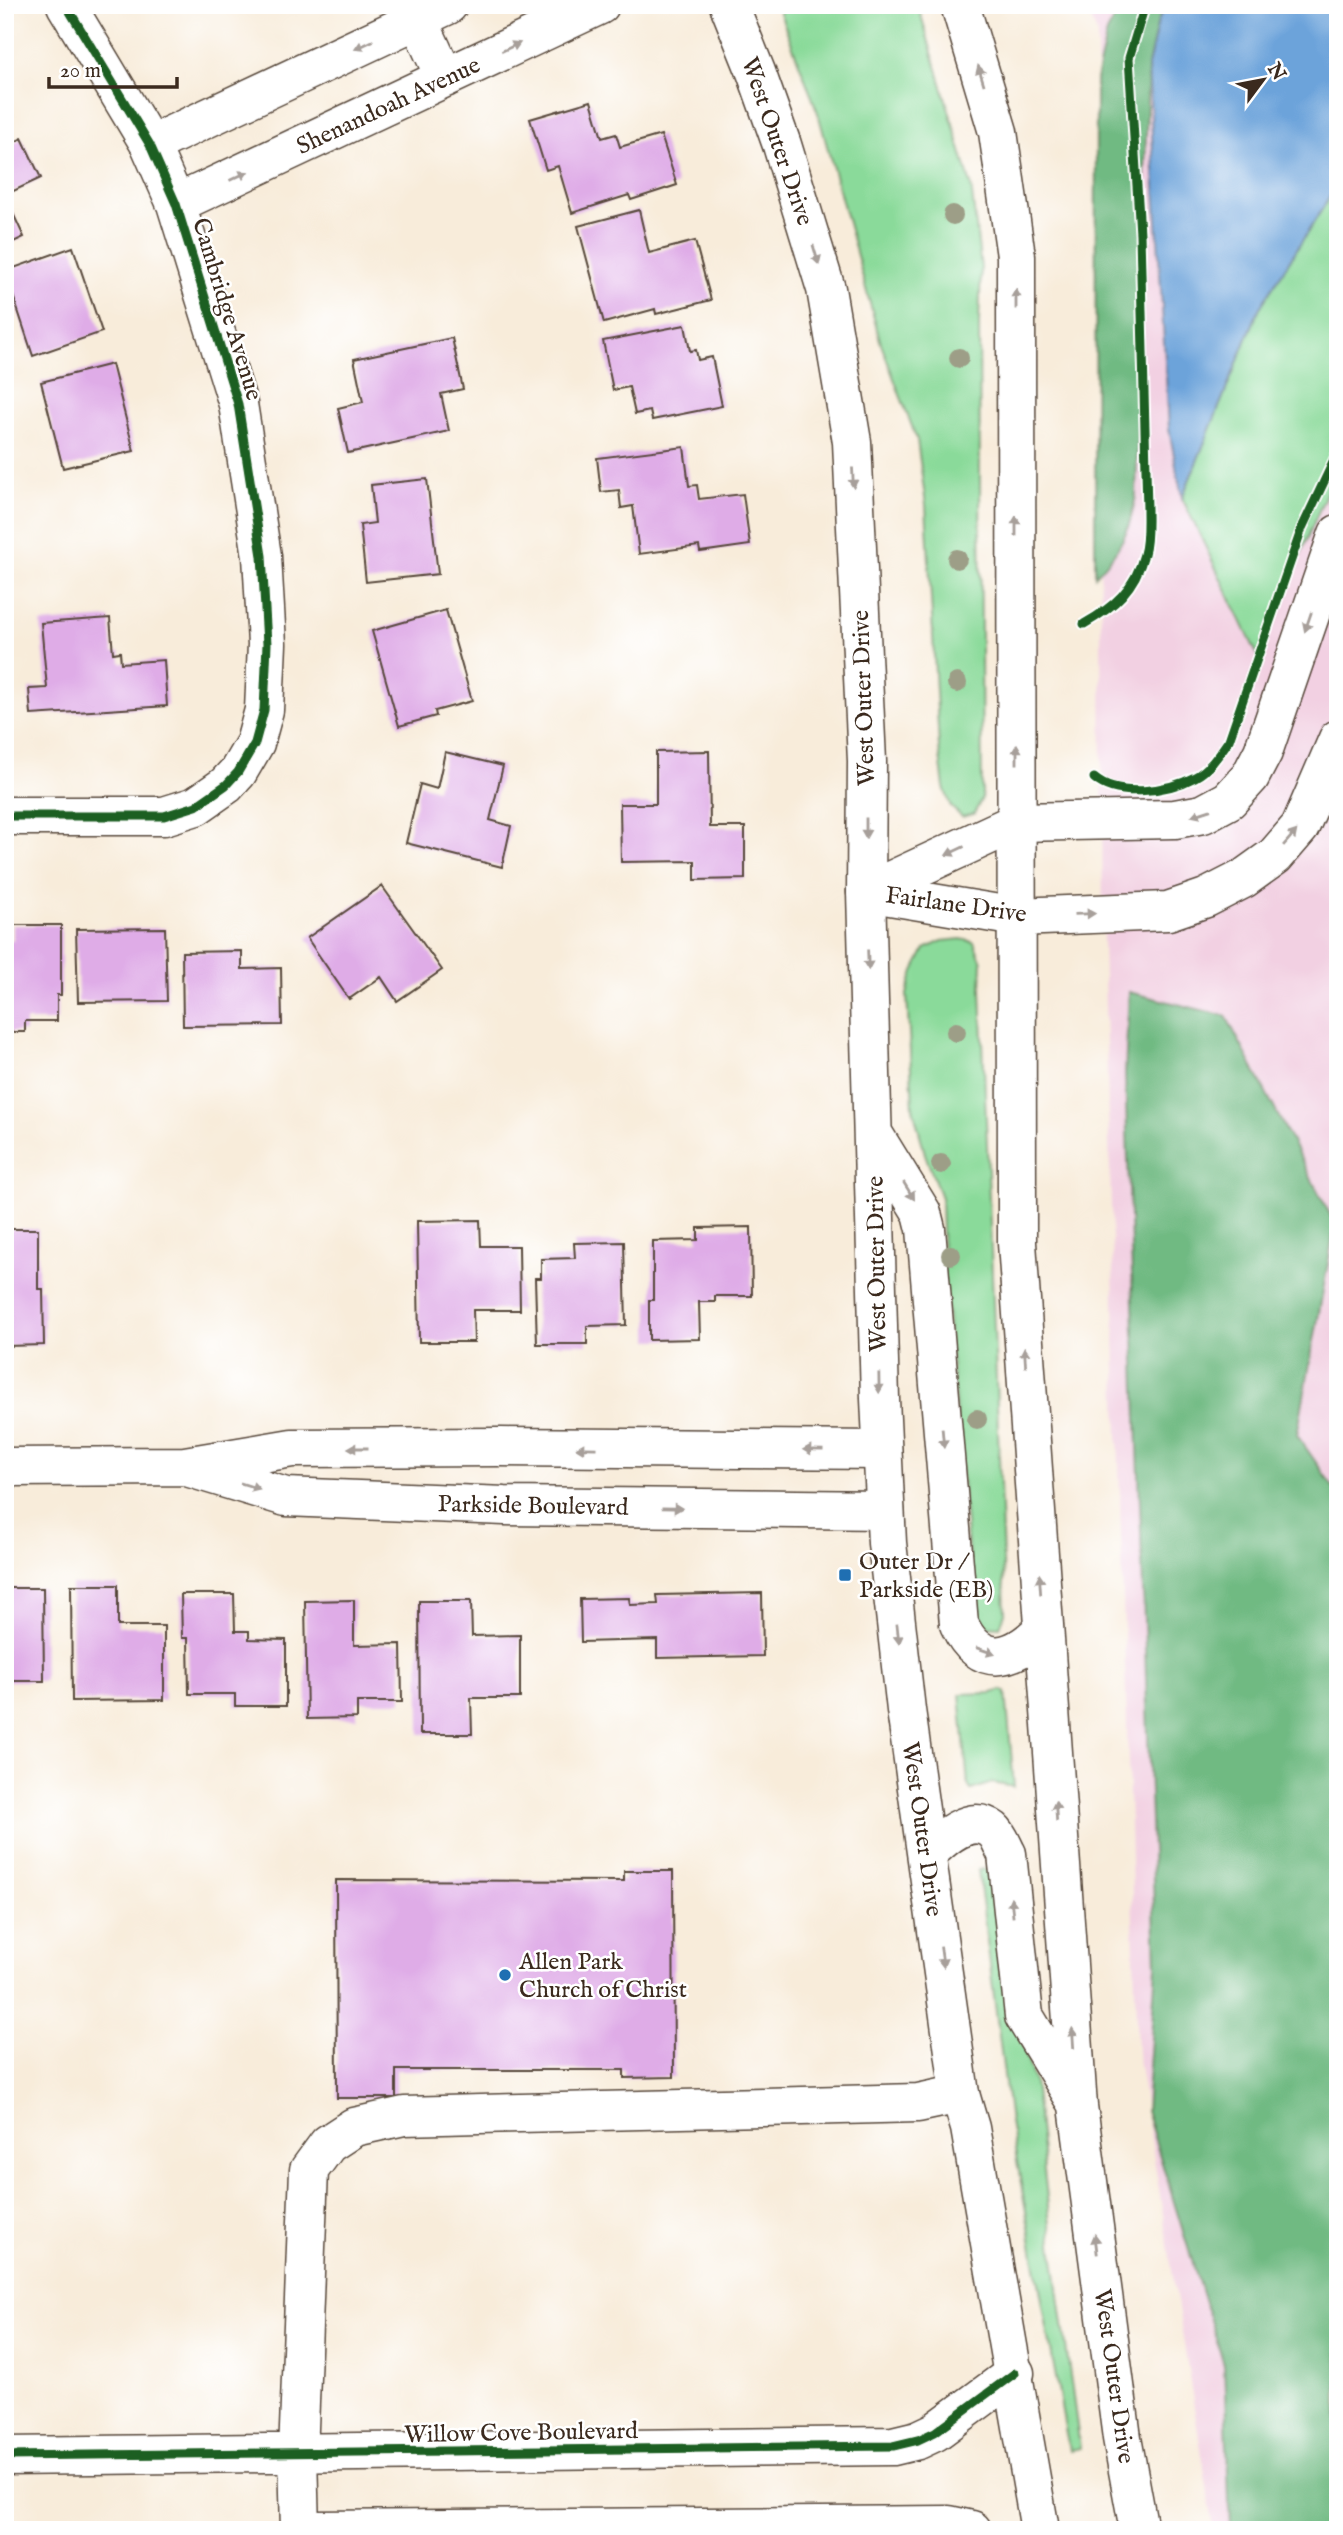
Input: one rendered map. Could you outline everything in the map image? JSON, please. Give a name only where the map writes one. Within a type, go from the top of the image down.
[{"type":"street","name":"Cambridge Avenue","points":[[5,816],[164,816],[196,806],[226,786],[238,772],[255,743],[264,709],[267,644],[262,556],[238,404],[176,204],[150,145],[66,5]]},
{"type":"street","name":"Shenandoah Avenue","points":[[176,204],[600,5]]},
{"type":"street","name":"West Outer Drive","points":[[729,5],[778,133],[826,289],[852,442],[867,761],[866,892],[881,1450],[885,1510],[906,1710],[960,2094],[970,2129],[1041,2530]]},
{"type":"street","name":"West Outer Drive","points":[[960,5],[998,132],[1016,256],[1017,1243],[1078,2106],[1122,2438],[1139,2530]]},
{"type":"street","points":[[150,145],[433,12],[445,78]]},
{"type":"street","name":"Fairlane Drive","points":[[866,892],[1017,822],[1175,819],[1203,814],[1229,800],[1250,777],[1263,752],[1338,534]]},
{"type":"street","name":"Fairlane Drive","points":[[866,892],[1017,917],[1168,911],[1206,898],[1243,879],[1275,856],[1300,827],[1338,739]]},
{"type":"street","points":[[873,1133],[922,1213],[926,1229],[959,1624],[966,1639],[978,1650],[995,1655],[1014,1653],[1029,1644],[1043,1629]]},
{"type":"street","name":"Parkside Boulevard","points":[[5,1467],[185,1466],[292,1448],[881,1450]]},
{"type":"street","name":"Parkside Boulevard","points":[[185,1466],[286,1497],[505,1506],[885,1510]]},
{"type":"street","points":[[928,1853],[946,1836],[966,1825],[983,1824],[995,1831],[1007,1854],[1024,2016],[1078,2106]]},
{"type":"street","points":[[300,2530],[298,2454],[309,2170],[328,2144],[354,2127],[404,2116],[918,2103],[960,2094]]},
{"type":"street","name":"Willow Cove Boulevard","points":[[5,2456],[893,2446],[918,2440],[934,2432],[1014,2373]]},
{"type":"street","points":[[312,2530],[950,2525],[972,2530]]},
{"type":"shaded area","points":[[1086,5],[1338,5],[1338,2530],[1214,2530],[1137,2053],[1103,944],[1097,34]]},
{"type":"green space","points":[[777,5],[918,5],[971,185],[981,268],[979,323],[982,798],[974,814],[962,817],[951,807],[944,787],[939,748],[926,505],[917,440],[881,344],[818,113]]},
{"type":"green space","points":[[1122,5],[1167,5],[1158,21],[1148,66],[1136,495],[1123,539],[1095,576],[1096,79],[1107,32]]},
{"type":"green space","points":[[1338,184],[1338,465],[1258,656],[1182,498],[1259,309]]},
{"type":"green space","points":[[961,939],[974,942],[982,962],[1005,1613],[1000,1627],[985,1626],[974,1615],[943,1266],[941,1198],[925,1154],[913,1108],[907,994],[925,949],[942,941]]},
{"type":"green space","points":[[1129,992],[1226,1016],[1335,1224],[1297,1435],[1338,1494],[1338,2530],[1230,2530],[1224,2365],[1146,2111],[1156,1965],[1125,1073]]},
{"type":"green space","points":[[1002,1690],[1006,1692],[1014,1787],[992,1783],[971,1790],[968,1785],[960,1694]]},
{"type":"green space","points":[[995,1867],[1002,1979],[1034,2081],[1053,2251],[1080,2448],[1069,2450],[1010,2122],[978,1870]]},
{"type":"water","points":[[1167,5],[1338,5],[1338,184],[1259,309],[1182,498],[1169,429],[1148,66],[1158,21]]},
{"type":"building","points":[[591,101],[602,138],[616,134],[620,147],[661,135],[677,185],[631,200],[629,195],[572,213],[558,166],[546,170],[530,119]]},
{"type":"building","points":[[22,138],[41,178],[5,195],[5,147]]},
{"type":"building","points":[[5,196],[24,237],[5,246]]},
{"type":"building","points":[[639,210],[649,253],[695,241],[711,300],[656,314],[655,309],[604,323],[578,226]]},
{"type":"building","points":[[73,247],[102,332],[33,356],[5,271]]},
{"type":"building","points":[[685,325],[690,351],[696,350],[698,360],[712,357],[722,406],[652,420],[650,411],[635,414],[629,387],[613,390],[603,341]]},
{"type":"building","points":[[452,338],[463,389],[441,394],[449,431],[348,453],[338,408],[363,402],[354,359]]},
{"type":"building","points":[[112,364],[134,451],[63,468],[41,382]]},
{"type":"building","points":[[684,447],[689,486],[697,485],[699,499],[743,494],[750,545],[700,552],[699,546],[639,554],[633,506],[621,508],[619,490],[601,492],[597,458]]},
{"type":"building","points":[[427,479],[438,574],[366,582],[360,525],[375,523],[371,485]]},
{"type":"building","points":[[446,610],[472,701],[435,711],[436,716],[399,726],[372,631]]},
{"type":"building","points":[[110,618],[113,653],[120,652],[121,663],[164,660],[167,706],[31,715],[29,689],[47,688],[41,623]]},
{"type":"building","points":[[709,751],[710,827],[745,827],[745,879],[695,880],[695,861],[621,862],[620,804],[656,804],[656,752]]},
{"type":"building","points":[[445,752],[503,766],[490,820],[511,826],[502,867],[406,843],[420,784],[437,789]]},
{"type":"building","points":[[382,886],[442,970],[397,1001],[381,977],[349,999],[307,938]]},
{"type":"building","points":[[13,925],[61,925],[61,995],[57,995],[57,1021],[25,1021],[25,1032],[5,1032],[5,940],[13,940]]},
{"type":"building","points":[[165,928],[167,1001],[78,1002],[76,929]]},
{"type":"building","points":[[242,951],[242,969],[281,968],[282,1025],[183,1026],[182,952]]},
{"type":"building","points":[[480,1220],[481,1246],[519,1246],[520,1310],[473,1310],[474,1342],[419,1342],[417,1221]]},
{"type":"building","points":[[751,1227],[752,1296],[715,1296],[715,1302],[699,1302],[700,1339],[649,1340],[649,1300],[653,1300],[653,1241],[698,1240],[698,1228]]},
{"type":"building","points":[[5,1229],[38,1229],[38,1289],[43,1289],[44,1345],[5,1346]]},
{"type":"building","points":[[624,1242],[626,1325],[587,1326],[587,1344],[537,1344],[535,1278],[541,1278],[541,1259],[575,1258],[574,1243]]},
{"type":"building","points":[[71,1585],[118,1585],[118,1626],[164,1626],[164,1700],[72,1701]]},
{"type":"building","points":[[5,1588],[43,1588],[44,1681],[5,1681]]},
{"type":"building","points":[[762,1593],[763,1656],[657,1658],[657,1640],[581,1642],[580,1599],[629,1598],[630,1605],[658,1604],[657,1595]]},
{"type":"building","points":[[181,1594],[234,1594],[235,1631],[249,1631],[249,1639],[286,1640],[286,1706],[235,1706],[235,1694],[189,1694],[188,1638],[182,1638]]},
{"type":"building","points":[[354,1600],[354,1645],[401,1644],[402,1702],[357,1702],[357,1718],[307,1719],[305,1601]]},
{"type":"building","points":[[419,1601],[471,1601],[472,1636],[520,1635],[520,1698],[471,1698],[472,1734],[420,1734]]},
{"type":"building","name":"Allen Park Church of Christ","points":[[624,1871],[673,1871],[674,2077],[624,2078],[624,2070],[396,2070],[396,2098],[337,2098],[336,1880],[624,1881]]},
{"type":"cycle path","points":[[5,816],[164,816],[196,806],[226,785],[238,772],[255,743],[264,710],[267,644],[262,556],[238,404],[176,204],[150,145],[66,5]]},
{"type":"cycle path","points":[[1084,624],[1114,604],[1129,587],[1140,566],[1146,543],[1140,234],[1129,58],[1145,5]]},
{"type":"cycle path","points":[[1094,778],[1116,789],[1158,789],[1195,777],[1218,755],[1229,740],[1302,528],[1338,452]]},
{"type":"cycle path","points":[[5,2456],[893,2446],[918,2440],[935,2432],[1015,2373]]},
{"type":"place","name":"Outer Dr / Parkside (EB)","points":[[845,1575]]},
{"type":"place","name":"Allen Park Church of Christ","points":[[505,1975]]}]
